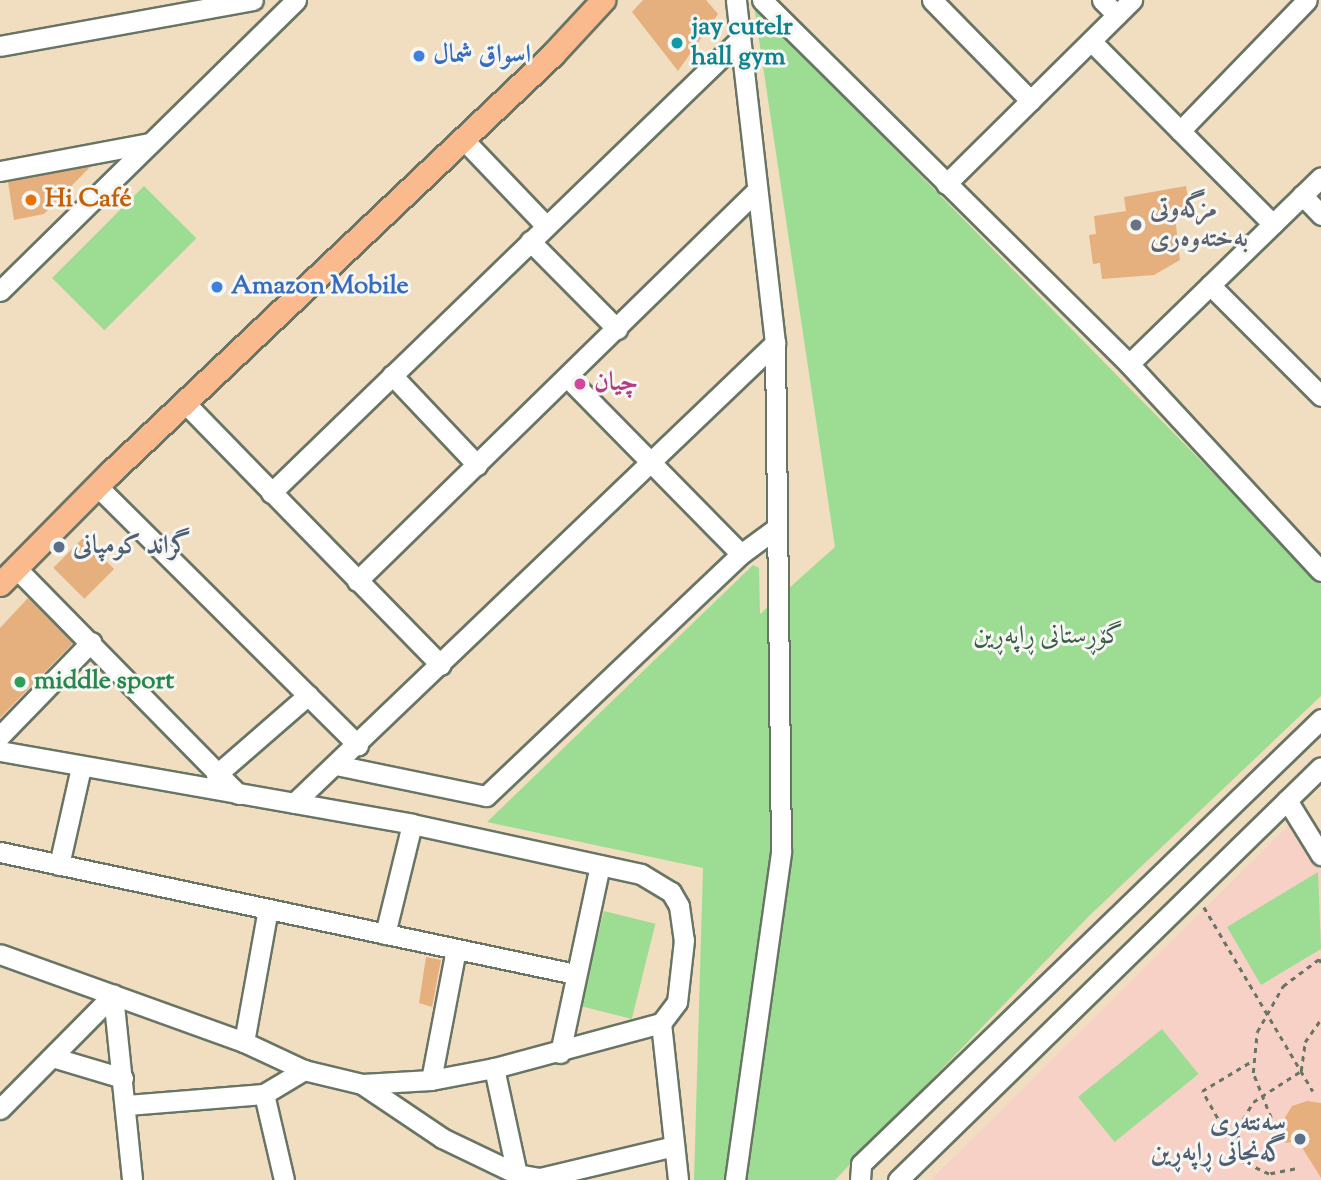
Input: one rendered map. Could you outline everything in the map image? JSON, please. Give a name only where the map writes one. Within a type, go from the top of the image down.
[{"type":"main road","points":[[0,584],[97,486],[463,139],[603,0]]},
{"type":"street","points":[[0,46],[253,0]]},
{"type":"street","points":[[0,291],[296,0]]},
{"type":"street","points":[[736,0],[738,41],[775,343],[775,528],[781,851],[736,1180]]},
{"type":"street","points":[[762,0],[1129,364],[1321,571]]},
{"type":"street","points":[[1102,0],[1117,15]]},
{"type":"street","points":[[946,184],[1132,0]]},
{"type":"street","points":[[1180,131],[1307,0]]},
{"type":"street","points":[[941,3],[1031,101]]},
{"type":"street","points":[[271,493],[738,41]]},
{"type":"street","points":[[1091,41],[1273,224]]},
{"type":"street","points":[[463,139],[546,226]]},
{"type":"street","points":[[0,171],[150,143]]},
{"type":"street","points":[[1129,364],[1321,177]]},
{"type":"street","points":[[357,581],[756,191]]},
{"type":"street","points":[[1302,195],[1321,215]]},
{"type":"street","points":[[530,242],[617,329]]},
{"type":"street","points":[[1210,285],[1321,396]]},
{"type":"street","points":[[294,803],[358,745],[775,343]]},
{"type":"street","points":[[393,375],[477,465]]},
{"type":"street","points":[[567,377],[653,460],[741,554]]},
{"type":"street","points":[[185,403],[441,665]]},
{"type":"street","points":[[97,486],[358,745]]},
{"type":"street","points":[[335,765],[486,796],[741,554],[775,528]]},
{"type":"street","points":[[16,568],[91,642],[216,775],[239,795]]},
{"type":"street","points":[[0,736],[91,642]]},
{"type":"street","points":[[216,775],[308,695]]},
{"type":"street","points":[[860,1180],[861,1164],[1317,730]]},
{"type":"street","points":[[0,751],[412,824],[600,864],[657,881],[679,906],[684,923],[681,987],[662,1023],[678,1180]]},
{"type":"street","points":[[59,865],[81,767]]},
{"type":"street","points":[[898,1180],[1321,767]]},
{"type":"street","points":[[1287,800],[1321,855]]},
{"type":"street","points":[[385,934],[412,824]]},
{"type":"street","points":[[0,852],[575,974]]},
{"type":"street","points":[[560,1053],[600,864]]},
{"type":"street","points":[[244,1042],[268,909]]},
{"type":"street","points":[[431,1080],[457,949]]},
{"type":"street","points":[[0,954],[244,1042],[304,1070],[362,1084],[431,1080],[494,1068],[560,1053],[662,1023]]},
{"type":"street","points":[[0,1109],[113,995]]},
{"type":"street","points":[[113,995],[127,1105],[132,1180]]},
{"type":"street","points":[[51,1057],[123,1078]]},
{"type":"street","points":[[494,1068],[517,1174]]},
{"type":"street","points":[[127,1105],[264,1094],[304,1070]]},
{"type":"street","points":[[362,1084],[442,1138],[517,1174],[541,1179],[674,1146]]},
{"type":"street","points":[[264,1094],[284,1180]]},
{"type":"path","points":[[1194,890],[1313,1091]]},
{"type":"path","points":[[1272,1118],[1260,1097],[1252,1061],[1257,1032],[1266,1012],[1288,980],[1319,959],[1321,962]]},
{"type":"path","points":[[1240,1158],[1239,1123],[1260,1097],[1301,1071],[1305,1042],[1321,1019]]},
{"type":"path","points":[[1252,1061],[1202,1091],[1240,1158],[1269,1174],[1295,1169]]},
{"type":"shaded area","points":[[1291,823],[1321,871],[1321,1180],[931,1180]]},
{"type":"green space","name":"گۆڕستانی ڕاپەڕین","points":[[754,6],[1321,583],[1321,696],[1088,917],[835,1180],[694,1180],[703,868],[487,822],[753,565],[759,568],[760,614],[835,547]]},
{"type":"green space","points":[[144,186],[196,238],[104,330],[52,278]]},
{"type":"green space","points":[[1318,872],[1321,949],[1261,985],[1227,927]]},
{"type":"green space","points":[[604,911],[655,924],[632,1019],[580,1006]]},
{"type":"green space","points":[[1162,1029],[1199,1074],[1115,1142],[1078,1097]]},
{"type":"building","name":"jay cutelr hall gym","points":[[643,0],[706,0],[718,14],[678,71],[632,12]]},
{"type":"building","points":[[91,166],[44,214],[14,220],[8,182]]},
{"type":"building","name":"مزگەوتی بەختەوەری","points":[[1186,186],[1189,206],[1174,208],[1180,260],[1154,275],[1102,279],[1100,263],[1093,264],[1089,235],[1096,234],[1094,216],[1126,211],[1124,197]]},
{"type":"building","points":[[83,538],[114,569],[84,599],[53,568]]},
{"type":"building","name":"middle sport","points":[[28,598],[73,643],[0,718],[0,628]]},
{"type":"building","points":[[426,957],[441,960],[432,1007],[419,1003]]},
{"type":"building","name":"سەنتەری گەنجانی ڕاپەڕین","points":[[1307,1101],[1321,1103],[1321,1178],[1298,1141],[1286,1143],[1275,1134],[1292,1106]]},
{"type":"place","name":"jay cutelr hall gym","points":[[677,43]]},
{"type":"place","name":"اسواق شمال","points":[[419,56]]},
{"type":"place","name":"Hi Café","points":[[31,200]]},
{"type":"place","name":"مزگەوتی بەختەوەری","points":[[1136,225]]},
{"type":"place","name":"Amazon Mobile","points":[[217,287]]},
{"type":"place","name":"چيان","points":[[580,384]]},
{"type":"place","name":"گراند كومپانى","points":[[59,547]]},
{"type":"place","name":"middle sport","points":[[20,682]]},
{"type":"place","name":"سەنتەری گەنجانی ڕاپەڕین","points":[[1300,1139]]}]
